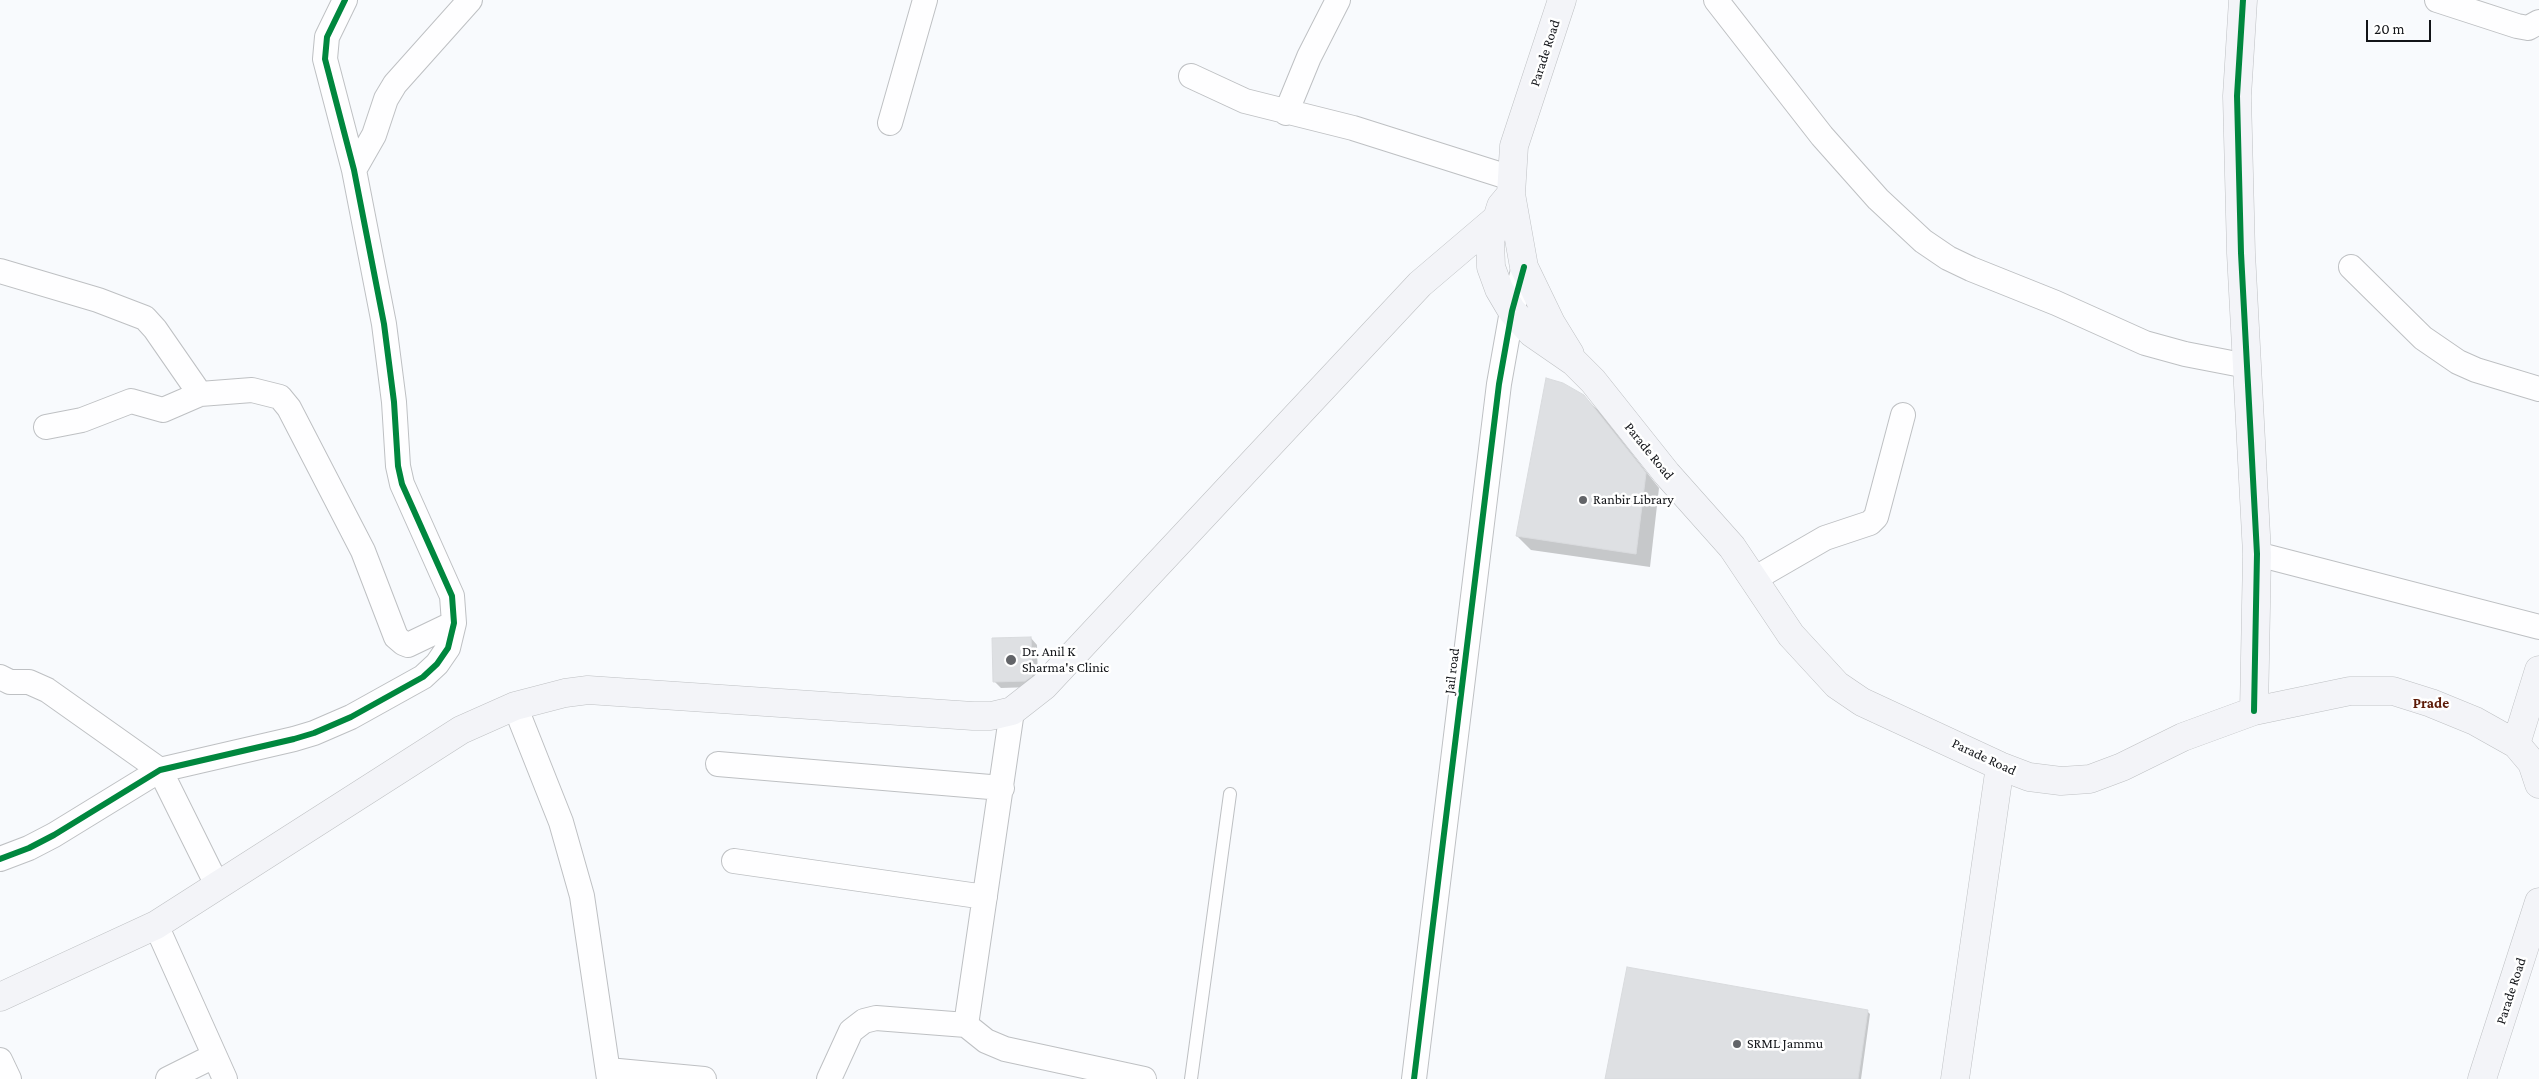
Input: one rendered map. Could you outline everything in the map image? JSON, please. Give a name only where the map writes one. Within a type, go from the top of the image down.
[{"type":"main road","name":"Parade Road","points":[[1562,0],[1514,146],[1511,186],[1517,236],[1524,267],[1551,323],[1574,362]]},
{"type":"main road","points":[[2244,0],[2237,96],[2241,253],[2258,554],[2254,711]]},
{"type":"main road","name":"Parade Road","points":[[1511,186],[1494,221],[1490,241],[1491,267],[1499,289],[1512,311],[1532,333],[1574,362],[1593,381],[1667,474],[1732,547],[1791,635],[1837,685],[1862,702],[2000,766],[2029,777],[2061,781],[2090,779],[2122,767],[2183,737],[2254,711],[2350,691],[2393,692],[2431,703],[2475,721],[2516,744],[2532,763],[2539,784]]},
{"type":"main road","points":[[0,998],[156,925],[461,730],[515,706],[565,693],[588,690],[972,716],[991,716],[1012,711],[1044,686],[1420,284],[1494,221]]},
{"type":"main road","points":[[2516,744],[2539,670]]},
{"type":"main road","points":[[1954,1079],[2000,766]]},
{"type":"main road","name":"Parade Road","points":[[2482,1079],[2539,902]]},
{"type":"street","points":[[0,858],[29,848],[54,835],[160,770],[301,737],[351,717],[422,677],[437,664],[448,648],[454,623],[452,596],[402,484],[398,466],[394,402],[384,324],[354,170],[324,48],[327,37],[345,0]]},
{"type":"street","points":[[354,170],[374,135],[386,100],[395,84],[470,0]]},
{"type":"street","points":[[890,123],[925,0]]},
{"type":"street","points":[[1286,113],[1309,57],[1338,0]]},
{"type":"street","points":[[1716,0],[1822,136],[1878,199],[1924,241],[1948,258],[1970,269],[2056,303],[2144,343],[2185,354],[2247,366]]},
{"type":"street","points":[[2437,0],[2517,26],[2528,28],[2539,22]]},
{"type":"street","points":[[1191,76],[1227,93],[1286,113],[1353,128],[1511,186]]},
{"type":"street","name":"Jail road","points":[[1414,1079],[1500,384],[1512,311],[1524,267]]},
{"type":"street","points":[[2351,268],[2423,338],[2458,362],[2476,370],[2539,389]]},
{"type":"street","points":[[0,270],[98,300],[145,318],[155,329],[200,394]]},
{"type":"street","points":[[46,427],[82,420],[131,401],[163,410],[200,394],[252,390],[280,397],[290,408],[363,551],[396,637],[402,643],[408,644],[454,623]]},
{"type":"street","points":[[1754,579],[1825,538],[1870,523],[1876,517],[1902,415]]},
{"type":"street","points":[[2258,554],[2539,627]]},
{"type":"street","points":[[0,677],[10,682],[28,682],[47,690],[160,770],[217,885]]},
{"type":"street","points":[[515,706],[561,822],[582,896],[609,1075],[704,1079]]},
{"type":"street","points":[[966,1025],[1012,711]]},
{"type":"street","points":[[718,764],[1002,788]]},
{"type":"street","points":[[734,861],[985,898]]},
{"type":"street","points":[[156,925],[224,1079]]},
{"type":"street","points":[[829,1079],[851,1030],[864,1021],[876,1018],[966,1025],[986,1041],[1005,1049],[1144,1079]]},
{"type":"street","points":[[168,1079],[214,1056]]},
{"type":"street","points":[[0,1060],[8,1079]]},
{"type":"lane","points":[[1191,1079],[1230,794]]},
{"type":"building","name":"Ranbir Library","points":[[1546,378],[1563,383],[1584,395],[1646,473],[1636,554],[1516,536]]},
{"type":"building","points":[[1031,637],[1032,676],[1025,681],[993,682],[992,638]]},
{"type":"building","name":"SRML Jammu","points":[[1627,967],[1868,1010],[1858,1079],[1605,1079]]},
{"type":"cycle path","points":[[0,859],[29,848],[54,835],[160,770],[294,739],[314,733],[351,717],[423,677],[437,664],[448,648],[454,623],[452,596],[402,484],[398,466],[394,402],[384,324],[354,170],[325,59],[327,37],[345,0]]},
{"type":"cycle path","points":[[2243,0],[2237,96],[2241,253],[2257,554],[2254,711]]},
{"type":"cycle path","points":[[1414,1079],[1499,384],[1512,311],[1524,267]]},
{"type":"place","name":"Ranbir Library","points":[[1583,500]]},
{"type":"place","name":"Dr. Anil K Sharma's Clinic","points":[[1011,660]]},
{"type":"place","name":"SRML Jammu","points":[[1737,1044]]},
{"type":"district","name":"Prade","points":[[2431,703]]}]
